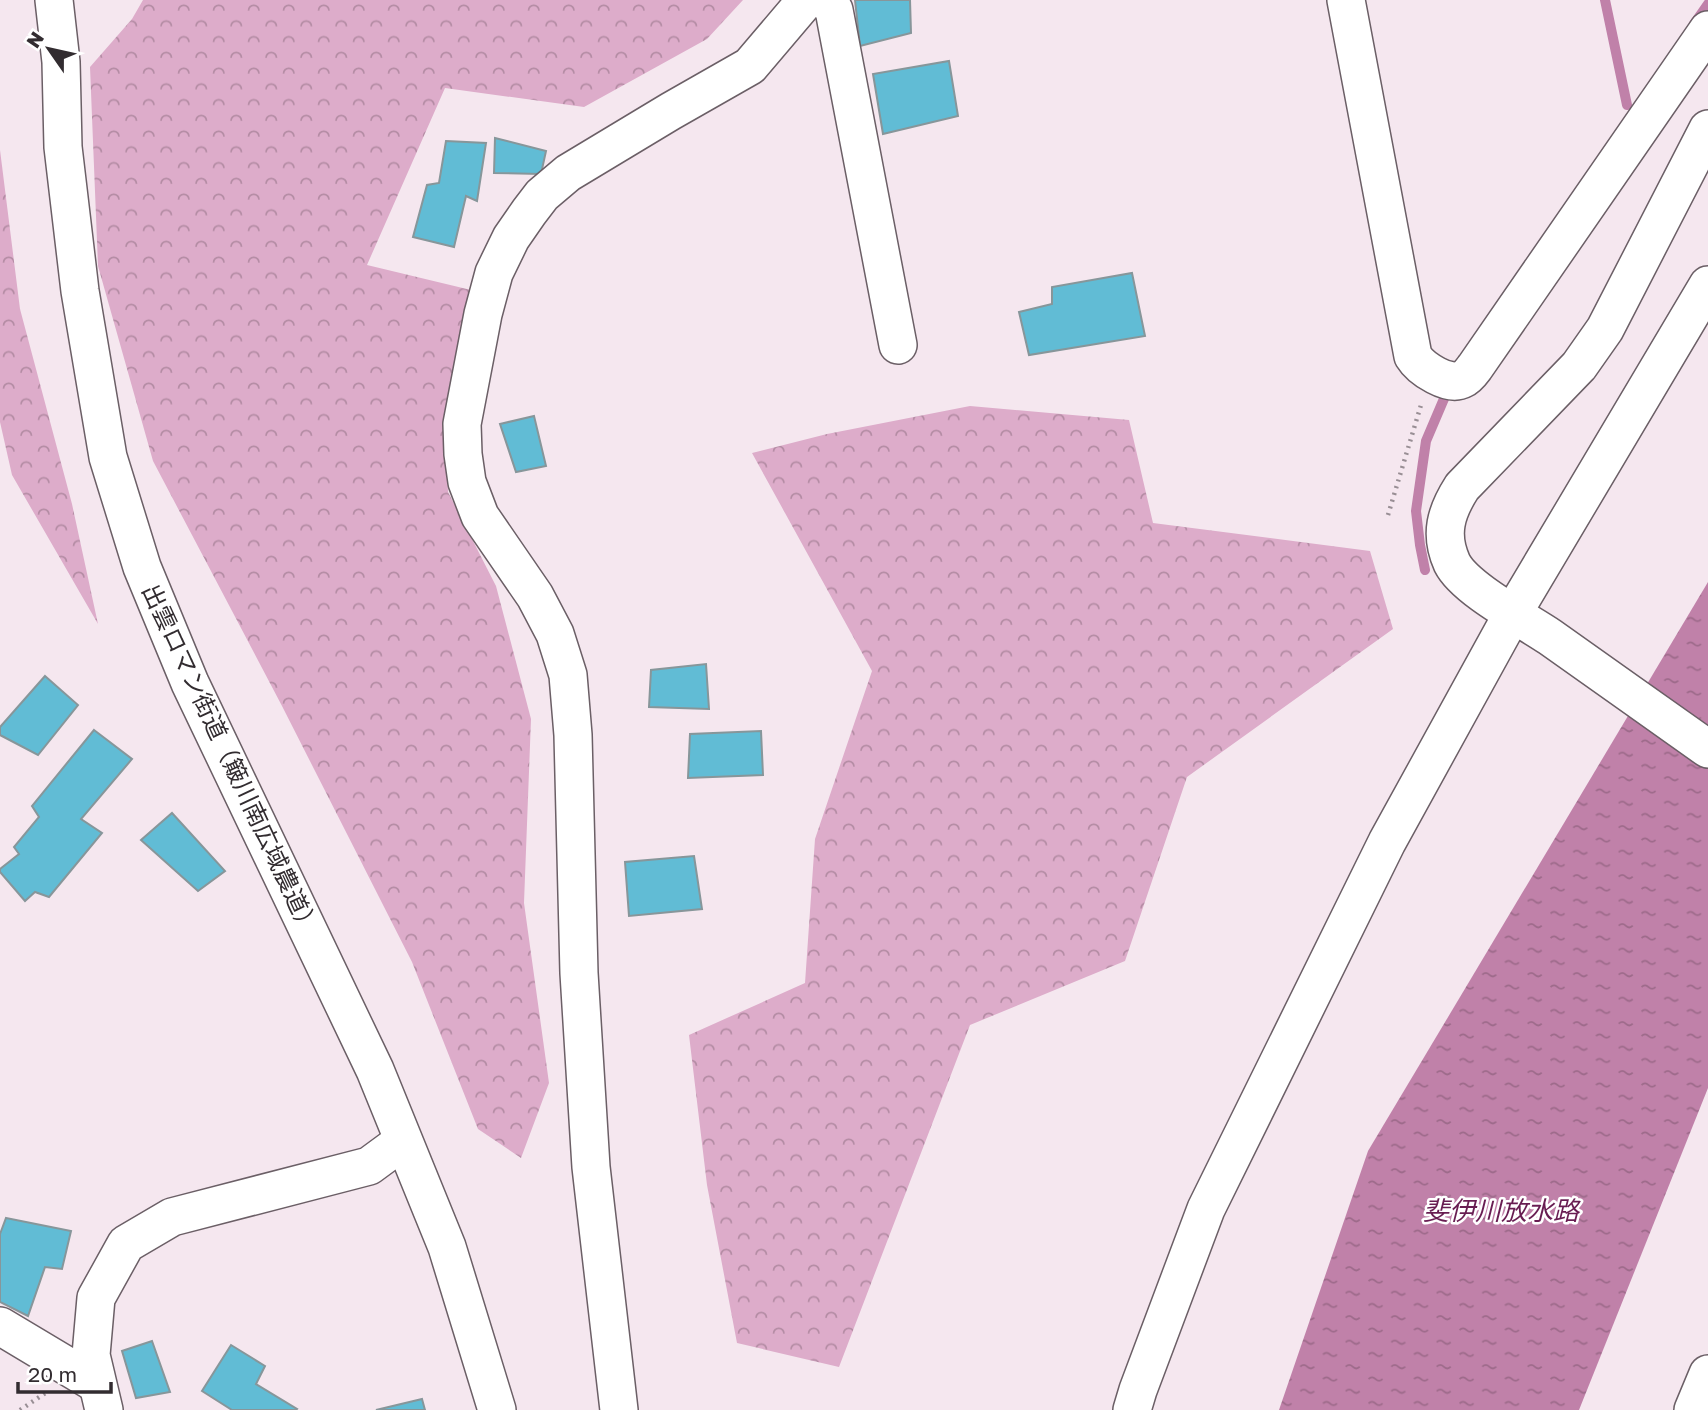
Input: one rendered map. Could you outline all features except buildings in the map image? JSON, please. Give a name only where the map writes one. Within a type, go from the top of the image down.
[{"type":"street","name":"出雲ロマン街道（簸川南広域農道）","points":[[54,0],[61,62],[63,147],[80,291],[108,457],[142,567],[190,683],[375,1070],[447,1247],[497,1410]]},
{"type":"street","points":[[619,1410],[591,1167],[579,973],[573,735],[568,675],[555,634],[535,596],[480,516],[467,482],[462,424],[483,314],[494,273],[511,238],[528,212],[542,195],[568,173],[750,66],[806,0]]},
{"type":"street","points":[[826,0],[834,10],[898,345]]},
{"type":"street","points":[[1346,0],[1413,356],[1422,368],[1444,378],[1465,379],[1475,367],[1708,30]]},
{"type":"street","points":[[1708,129],[1605,329],[1579,366],[1462,487],[1451,505],[1445,525],[1446,546],[1453,565],[1467,582],[1708,749]]},
{"type":"street","points":[[1132,1410],[1206,1209],[1387,842],[1513,613],[1708,285]]},
{"type":"street","points":[[101,1397],[91,1356],[96,1297],[126,1244],[172,1217],[369,1166],[403,1141]]},
{"type":"street","points":[[0,1326],[101,1397]]},
{"type":"street","points":[[1693,1410],[1708,1374]]},
{"type":"path","points":[[1388,515],[1444,378]]},
{"type":"green space","points":[[143,0],[743,0],[707,39],[584,107],[445,88],[367,265],[471,290],[445,418],[448,492],[496,586],[531,719],[524,903],[549,1083],[521,1158],[478,1129],[412,962],[153,461],[98,266],[90,67],[132,19]]},
{"type":"green space","points":[[0,150],[20,309],[72,504],[98,624],[12,475],[0,422]]},
{"type":"green space","points":[[970,406],[1129,420],[1153,523],[1370,551],[1393,629],[1187,777],[1125,961],[970,1025],[839,1367],[737,1343],[707,1185],[689,1035],[805,983],[815,839],[872,671],[752,453],[827,434]]},
{"type":"water","name":"斐伊川放水路","points":[[1708,582],[1708,1088],[1579,1410],[1279,1410],[1368,1151]]},
{"type":"waterway","points":[[1605,0],[1627,105]]},
{"type":"waterway","points":[[1694,24],[1708,4]]},
{"type":"waterway","points":[[1425,570],[1416,511],[1426,441],[1449,387]]}]
